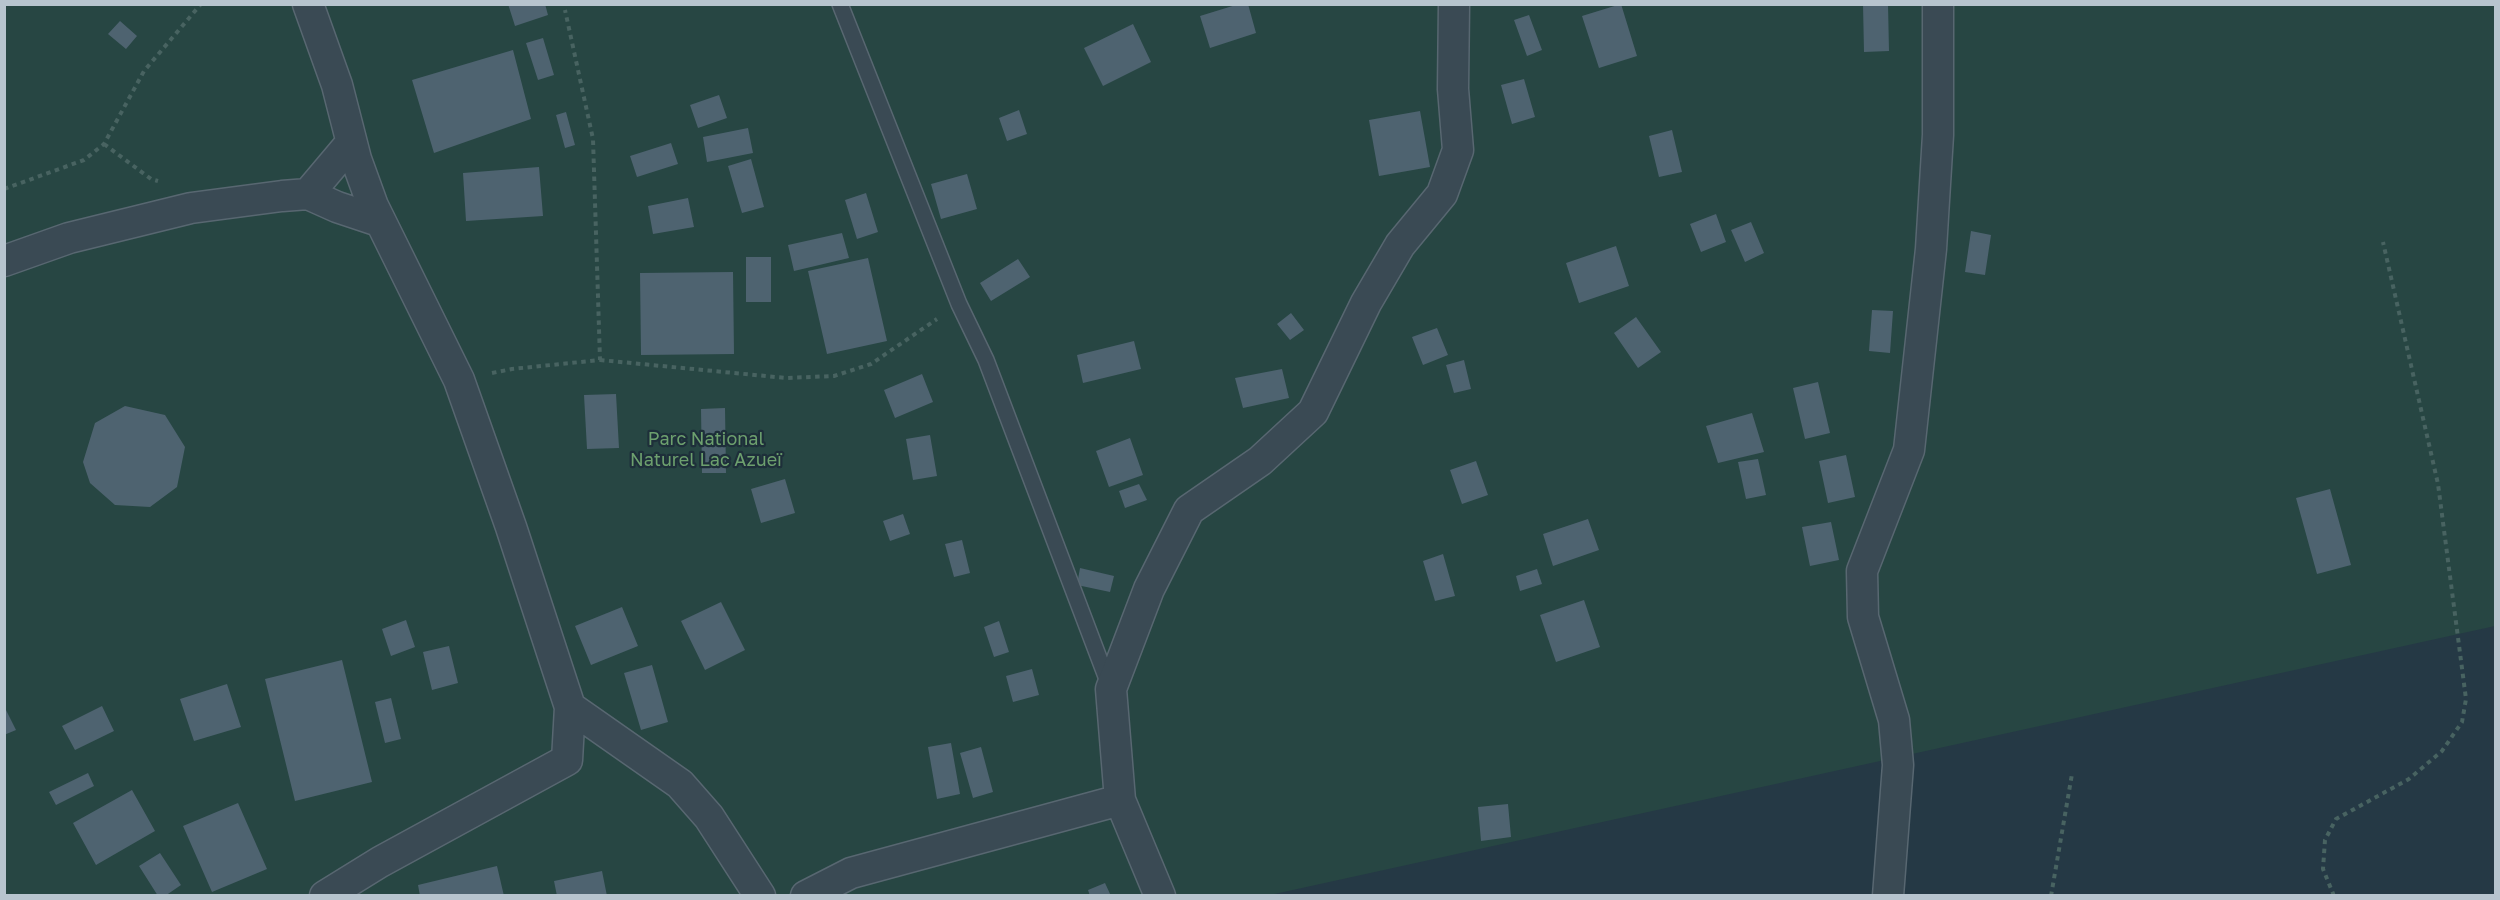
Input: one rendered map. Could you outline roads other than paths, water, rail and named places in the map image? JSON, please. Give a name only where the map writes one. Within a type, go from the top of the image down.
[{"type":"street","points":[[308,4],[337,85],[351,143],[380,221],[459,380],[511,527],[570,707],[567,760],[380,862],[326,896]]},
{"type":"street","points":[[1160,896],[1120,800],[1111,689],[1149,589],[1189,510],[1260,461],[1313,412],[1366,303],[1400,245],[1442,194],[1458,150],[1453,89],[1454,4]]},
{"type":"street","points":[[1888,896],[1898,765],[1894,720],[1863,617],[1862,571],[1909,450],[1932,237],[1938,135],[1938,4]]},
{"type":"street","points":[[308,194],[351,143]]},
{"type":"street","points":[[4,261],[69,238],[192,208],[308,194],[337,207],[380,221]]},
{"type":"street","points":[[570,707],[680,784],[709,817],[760,896]]},
{"type":"street","points":[[806,896],[851,873],[1120,800]]},
{"type":"lane","points":[[840,4],[959,304],[986,360],[1111,689]]},
{"type":"park label","name":"Parc National Naturel Lac Azueï","points":[[706,449]]}]
